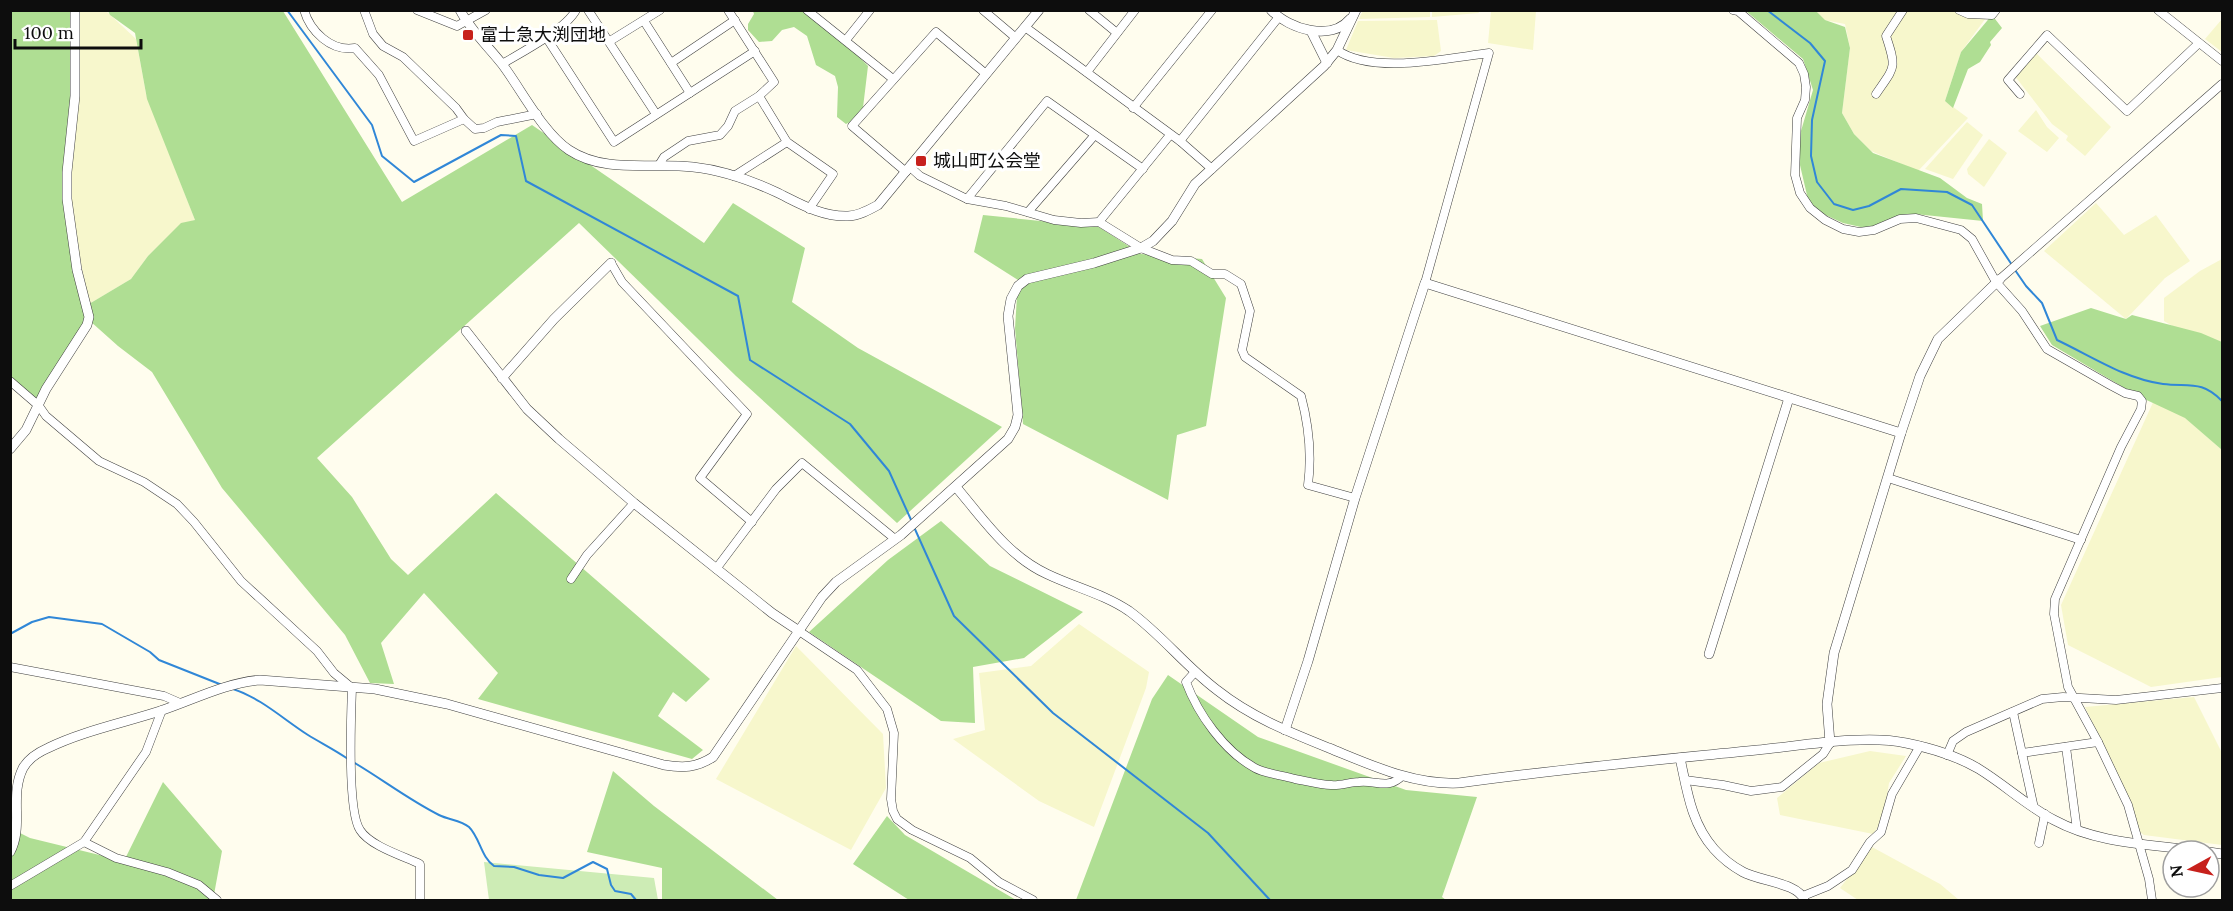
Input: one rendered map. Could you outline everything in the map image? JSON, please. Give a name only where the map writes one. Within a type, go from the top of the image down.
[{"type":"street","points":[[10,449],[27,430],[57,369],[87,325],[89,317],[76,270],[67,199],[67,172],[75,96],[75,10]]},
{"type":"street","points":[[304,10],[310,24],[323,40],[347,49],[355,48],[379,75],[414,141],[464,119]]},
{"type":"street","points":[[363,10],[373,34],[383,46],[403,57],[475,129],[537,114]]},
{"type":"street","points":[[417,10],[458,26],[486,10]]},
{"type":"street","points":[[460,10],[554,136],[566,149],[580,157],[601,164],[693,167],[734,176],[774,191],[809,209],[837,216],[850,216],[878,205],[1039,10]]},
{"type":"street","points":[[502,64],[546,37],[572,17],[576,10]]},
{"type":"street","points":[[588,10],[656,114]]},
{"type":"street","points":[[610,41],[660,10]]},
{"type":"street","points":[[659,165],[664,157],[688,141],[720,135],[728,126],[735,111],[759,96],[774,82],[728,10]]},
{"type":"street","points":[[807,10],[892,79]]},
{"type":"street","points":[[846,40],[870,10]]},
{"type":"street","points":[[983,10],[1016,38]]},
{"type":"street","points":[[1089,10],[1117,33]]},
{"type":"street","points":[[1087,72],[1135,10]]},
{"type":"street","points":[[1133,108],[1212,10]]},
{"type":"street","points":[[1733,10],[1738,11],[1798,63],[1804,74],[1805,100],[1797,118],[1795,175],[1800,193],[1810,208],[1825,220],[1843,229],[1859,232],[1874,230],[1900,219],[1916,218],[1961,230],[1972,240],[2047,349],[2110,386],[2138,396],[2142,401],[2141,409],[2121,447],[2055,599],[2054,614],[2068,687],[2098,742],[2128,805],[2149,879],[2152,900]]},
{"type":"street","points":[[1876,94],[1895,62],[1886,36],[1902,10]]},
{"type":"street","points":[[1959,10],[1968,14],[1992,15],[1996,10]]},
{"type":"street","points":[[2158,10],[2223,61]]},
{"type":"street","points":[[1179,141],[1275,14],[1311,31],[1341,27],[1355,11]]},
{"type":"street","points":[[10,852],[17,832],[15,799],[24,766],[29,760],[48,748],[75,737],[245,681],[260,680],[375,688],[447,704],[664,765],[692,768],[713,758],[822,597],[836,582],[898,537],[1008,439],[1015,427],[1018,415],[1008,316],[1011,299],[1018,286],[1036,276],[1094,263],[1141,248],[1161,234],[1195,184],[1327,63],[1337,50],[1355,11]]},
{"type":"street","points":[[671,63],[735,20]]},
{"type":"street","points":[[644,21],[690,93]]},
{"type":"street","points":[[1025,27],[1179,141],[1212,169]]},
{"type":"street","points":[[1311,31],[1327,63]]},
{"type":"street","points":[[986,74],[936,32],[852,126],[908,169],[967,199],[1054,220],[1081,223],[1100,222],[1141,248],[1172,260],[1191,261],[1212,274],[1225,274],[1241,284],[1250,311],[1242,350],[1245,357],[1301,396],[1309,426],[1311,464],[1308,485],[1355,498]]},
{"type":"street","points":[[2020,94],[2008,80],[2047,35],[2127,111],[2199,43]]},
{"type":"street","points":[[546,37],[614,142],[755,51]]},
{"type":"street","points":[[1285,730],[1308,661],[1355,498],[1425,284],[1489,53],[1407,63],[1347,57],[1337,50]]},
{"type":"street","points":[[1684,780],[1723,784],[1751,791],[1782,788],[1823,754],[1830,743],[1827,704],[1834,653],[1901,433],[1920,376],[1938,339],[2017,263],[2223,84]]},
{"type":"street","points":[[759,96],[787,142],[833,174],[809,209]]},
{"type":"street","points":[[967,199],[1047,101],[1143,169]]},
{"type":"street","points":[[1100,222],[1170,135]]},
{"type":"street","points":[[1028,212],[1094,136]]},
{"type":"street","points":[[734,176],[787,142]]},
{"type":"street","points":[[502,378],[554,319],[611,263],[622,282],[747,414],[700,478],[752,522]]},
{"type":"street","points":[[1425,284],[1901,433]]},
{"type":"street","points":[[466,331],[527,409],[634,503],[772,613],[857,670],[887,709],[894,733],[891,799],[897,819],[912,830],[970,858],[999,882],[1033,900]]},
{"type":"street","points":[[10,381],[39,406],[46,416],[99,461],[144,482],[177,504],[241,581],[317,651],[334,674],[352,688]]},
{"type":"street","points":[[1709,654],[1789,398]]},
{"type":"street","points":[[716,568],[776,489],[802,462],[898,537]]},
{"type":"street","points":[[1888,478],[2081,540]]},
{"type":"street","points":[[956,487],[1014,553],[1046,574],[1101,596],[1127,610],[1145,623],[1195,672],[1238,706],[1285,730],[1402,776],[1443,783],[1459,783],[1558,770],[1830,743],[1887,740],[1947,754],[1979,769],[2034,808],[2077,830],[2112,840],[2161,846]]},
{"type":"street","points":[[572,579],[587,555],[634,503]]},
{"type":"street","points":[[10,667],[164,696],[180,704]]},
{"type":"street","points":[[1195,672],[1186,682],[1201,715],[1242,759],[1254,767],[1321,785],[1334,786],[1368,781],[1389,785],[1402,776]]},
{"type":"street","points":[[352,688],[355,817],[360,830],[371,842],[420,864],[422,882],[420,900]]},
{"type":"street","points":[[1947,754],[1953,741],[1966,732],[2042,699],[2063,697],[2116,700],[2223,688]]},
{"type":"street","points":[[10,886],[84,842],[147,752],[162,710]]},
{"type":"street","points":[[2013,712],[2034,808]]},
{"type":"street","points":[[2022,753],[2098,742]]},
{"type":"street","points":[[1680,758],[1695,818],[1713,848],[1743,872],[1795,889],[1803,898],[1828,886],[1852,870],[1870,842],[1881,832],[1892,794],[1920,746]]},
{"type":"street","points":[[2066,747],[2077,830]]},
{"type":"street","points":[[2039,843],[2045,814]]},
{"type":"street","points":[[84,842],[116,858],[167,872],[199,885],[217,900]]},
{"type":"green space","points":[[1363,10],[1430,11],[1430,17],[1359,19]]},
{"type":"green space","points":[[10,11],[72,11],[67,199],[89,317],[39,406],[11,379]]},
{"type":"green space","points":[[79,11],[106,11],[136,39],[146,94],[195,220],[181,224],[148,256],[131,279],[89,304],[67,191]]},
{"type":"green space","points":[[108,11],[283,11],[402,202],[532,125],[704,243],[733,203],[805,248],[792,302],[858,348],[1002,427],[897,523],[736,376],[579,223],[317,458],[352,497],[391,559],[408,575],[496,493],[710,679],[686,702],[673,692],[658,716],[703,750],[692,759],[478,699],[498,673],[424,593],[381,643],[394,684],[370,683],[345,635],[222,488],[152,372],[90,321],[89,304],[131,279],[148,256],[181,223],[195,220],[147,99],[135,33],[110,15]]},
{"type":"green space","points":[[753,11],[805,11],[834,31],[868,66],[862,116],[846,124],[837,117],[838,87],[835,76],[816,65],[807,36],[794,27],[782,30],[772,41],[759,42],[748,30]]},
{"type":"green space","points":[[1432,11],[1478,11],[1479,13],[1432,17]]},
{"type":"green space","points":[[1491,11],[1536,11],[1533,50],[1488,43]]},
{"type":"green space","points":[[1746,11],[1816,11],[1825,20],[1845,27],[1850,48],[1842,113],[1854,134],[1873,153],[1940,178],[1967,198],[1982,204],[1983,221],[1915,214],[1874,230],[1843,223],[1810,208],[1796,148],[1813,90],[1803,59]]},
{"type":"green space","points":[[1816,11],[1991,11],[1961,52],[1945,101],[1968,118],[1918,171],[1871,151],[1854,134],[1842,113],[1850,48],[1845,24],[1824,20]]},
{"type":"green space","points":[[1992,15],[2002,28],[1990,42],[1991,45],[1980,62],[1968,69],[1953,108],[1945,101],[1961,52]]},
{"type":"green space","points":[[2222,19],[2222,52],[2205,39]]},
{"type":"green space","points":[[1437,20],[1441,51],[1434,56],[1394,58],[1346,50],[1358,21]]},
{"type":"green space","points":[[2034,51],[2111,127],[2085,156],[2066,140],[2068,136],[2052,124],[2014,75]]},
{"type":"green space","points":[[2036,110],[2047,127],[2059,138],[2047,152],[2018,131]]},
{"type":"green space","points":[[1967,122],[1983,135],[1953,179],[1925,169]]},
{"type":"green space","points":[[1989,139],[2007,153],[1984,187],[1968,174],[1967,169]]},
{"type":"green space","points":[[2096,203],[2124,235],[2156,215],[2190,261],[2165,278],[2126,319],[2044,251]]},
{"type":"green space","points":[[983,215],[1099,227],[1141,254],[1202,259],[1226,298],[1206,426],[1177,435],[1168,500],[1023,424],[1015,328],[1018,280],[974,252]]},
{"type":"green space","points":[[2222,259],[2222,344],[2181,331],[2164,321],[2164,298],[2200,271]]},
{"type":"green space","points":[[2091,308],[2126,319],[2132,315],[2201,333],[2222,342],[2222,450],[2185,418],[2138,396],[2052,345],[2040,326]]},
{"type":"green space","points":[[2155,398],[2181,414],[2222,450],[2222,677],[2151,687],[2068,645],[2061,605]]},
{"type":"green space","points":[[941,521],[990,566],[1083,612],[1024,658],[973,667],[975,723],[941,721],[809,632],[888,560]]},
{"type":"green space","points":[[1079,624],[1149,672],[1146,688],[1094,827],[1039,801],[953,739],[985,730],[979,673],[1031,666]]},
{"type":"green space","points":[[796,646],[883,734],[886,788],[851,850],[716,779]]},
{"type":"green space","points":[[1168,675],[1258,737],[1406,790],[1477,797],[1442,897],[1446,900],[1076,900],[1152,699]]},
{"type":"green space","points":[[2194,697],[2222,753],[2222,845],[2221,839],[2175,839],[2144,835],[2137,830],[2130,800],[2085,707]]},
{"type":"green space","points":[[1870,751],[1906,756],[1889,783],[1883,820],[1873,834],[1780,815],[1777,798],[1819,763]]},
{"type":"green space","points":[[613,771],[654,806],[778,900],[662,900],[662,868],[587,852]]},
{"type":"green space","points":[[163,782],[222,851],[213,900],[11,900],[10,828],[30,838],[124,861]]},
{"type":"green space","points":[[887,816],[905,835],[1016,900],[909,900],[853,864]]},
{"type":"green space","points":[[1872,847],[1940,884],[1959,900],[1858,900],[1840,888]]},
{"type":"green space","points":[[484,862],[654,878],[658,900],[489,900]]},
{"type":"waterway","points":[[287,10],[372,125],[382,156],[414,182],[501,135],[516,136],[526,181],[738,296],[750,360],[850,424],[889,471],[912,522]]},
{"type":"waterway","points":[[1767,10],[1810,43],[1825,61],[1812,120],[1811,156],[1817,182],[1834,204],[1853,210],[1869,206],[1901,189],[1947,192],[1972,205],[2012,265]]},
{"type":"waterway","points":[[2015,270],[2042,303],[2057,340],[2135,377],[2163,384],[2201,387],[2215,394],[2222,401]]},
{"type":"waterway","points":[[914,527],[954,616],[1053,713],[1208,833],[1270,900]]},
{"type":"waterway","points":[[10,634],[32,622],[49,617],[102,624],[150,652],[159,660],[222,685]]},
{"type":"waterway","points":[[233,689],[262,703],[348,759]]},
{"type":"waterway","points":[[353,762],[428,809],[469,827],[476,836],[486,858],[494,866],[514,867],[539,875],[563,878],[593,862],[607,869],[615,891],[631,894],[636,900]]},
{"type":"place","name":"富士急大渕団地","points":[[468,35]]},
{"type":"place","name":"城山町公会堂","points":[[921,161]]}]
